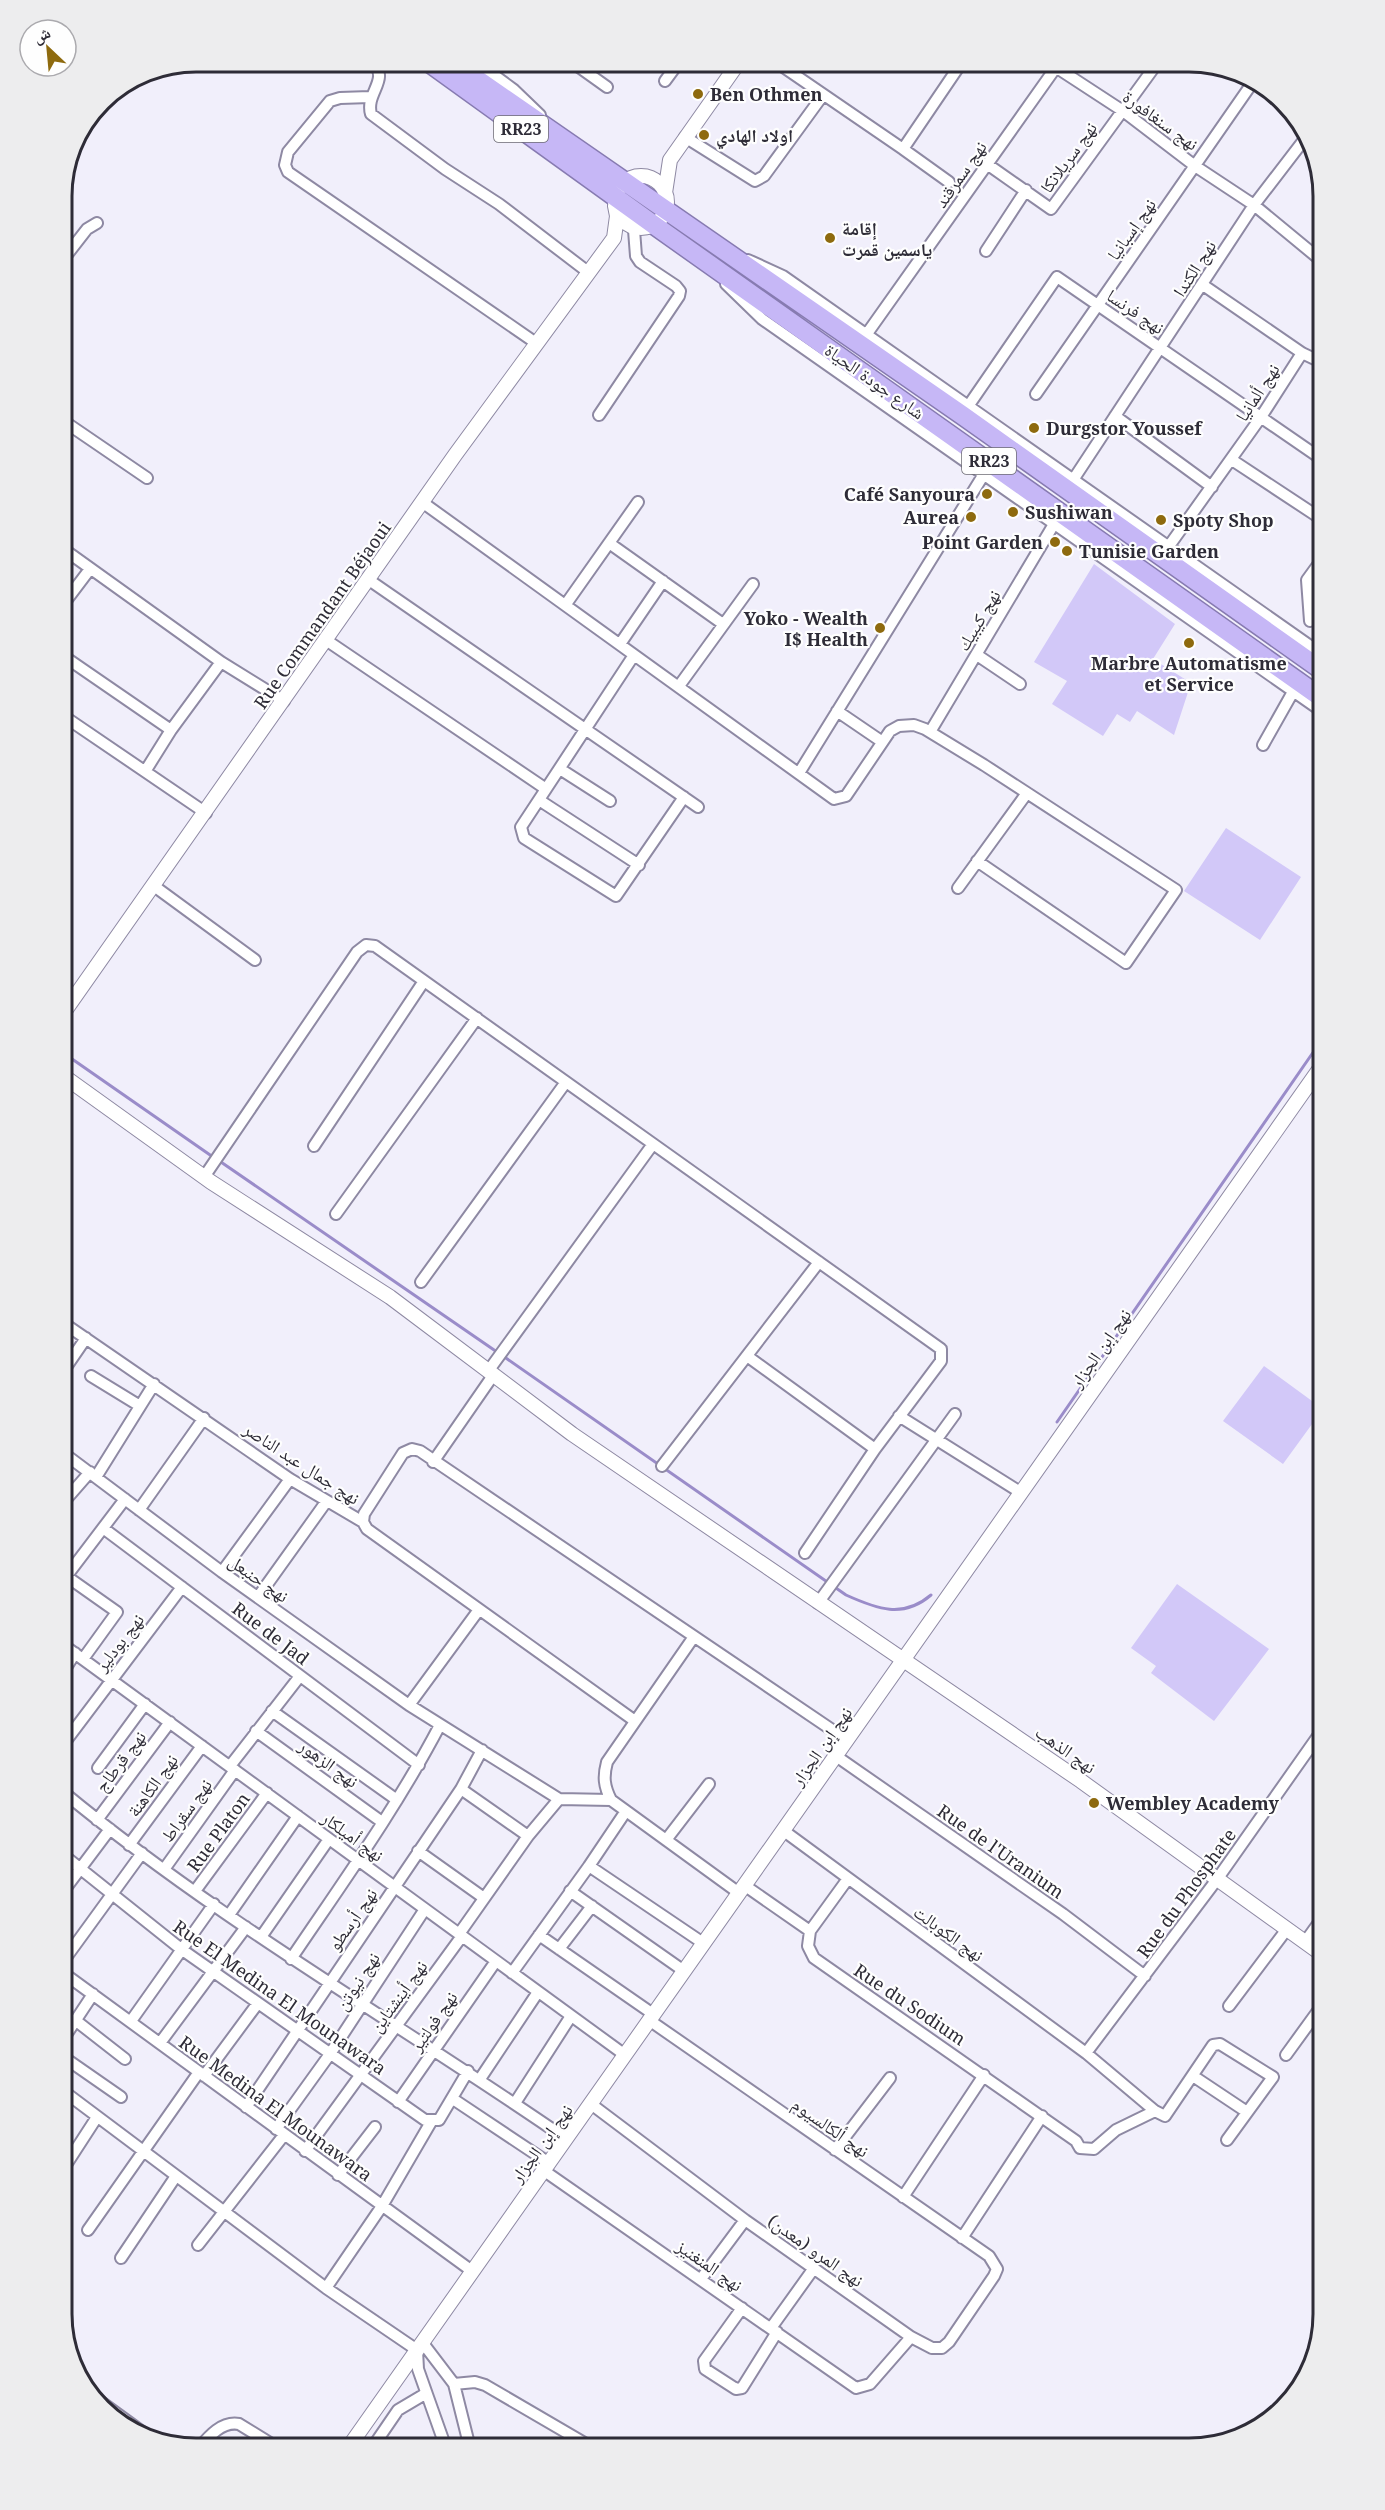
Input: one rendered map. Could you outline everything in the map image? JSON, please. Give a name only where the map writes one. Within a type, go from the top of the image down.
[{"type":"highway","name":"شارع جودة الحياة","points":[[443,72],[624,190],[666,201],[727,252],[1313,664]]},
{"type":"highway","name":"شارع جودة الحياة","points":[[466,72],[570,145],[624,190],[644,228],[711,264],[1313,692]]},
{"type":"street","points":[[380,72],[381,77],[370,97],[371,114],[383,125],[499,204],[588,272]]},
{"type":"street","points":[[489,72],[522,97],[570,145]]},
{"type":"street","points":[[587,72],[607,87]]},
{"type":"street","points":[[665,81],[672,72]]},
{"type":"street","points":[[644,228],[614,238],[624,190],[670,160],[732,72]]},
{"type":"street","points":[[790,72],[949,182]]},
{"type":"street","points":[[903,149],[955,72]]},
{"type":"street","name":"نهج سمرقند","points":[[866,335],[1050,72]]},
{"type":"street","name":"نهج سنغافورة","points":[[1067,72],[1123,111],[1195,166],[1254,205],[1313,254]]},
{"type":"street","name":"نهج سريلانكا","points":[[987,164],[1052,209],[1151,72]]},
{"type":"street","name":"نهج إسبانيا","points":[[1036,394],[1249,88]]},
{"type":"street","points":[[686,137],[755,181],[764,176],[823,95]]},
{"type":"street","points":[[370,97],[340,98],[330,101],[288,152],[285,165],[288,172],[536,344]]},
{"type":"street","name":"نهج الكندا","points":[[1073,480],[1254,205],[1301,144]]},
{"type":"street","points":[[599,415],[680,296],[676,286],[640,262],[636,256],[644,228],[666,201],[670,160]]},
{"type":"street","points":[[986,251],[1026,190]]},
{"type":"street","points":[[72,248],[87,229],[97,223]]},
{"type":"street","name":"Rue Commandant Béjaoui","points":[[72,1001],[422,502],[614,238]]},
{"type":"street","points":[[727,252],[769,268],[969,405],[1313,648]]},
{"type":"street","points":[[711,264],[727,285],[762,319],[1313,704]]},
{"type":"street","name":"نهج فرنسا","points":[[969,405],[1058,277],[1313,453]]},
{"type":"street","name":"نهج ألمانيا","points":[[1169,546],[1262,417],[1302,353],[1203,285]]},
{"type":"street","points":[[1302,353],[1313,358]]},
{"type":"street","points":[[1115,416],[1212,487]]},
{"type":"street","points":[[72,427],[147,478]]},
{"type":"street","points":[[1232,460],[1313,513]]},
{"type":"street","points":[[799,773],[984,474]]},
{"type":"street","points":[[422,502],[567,604],[834,799],[846,796],[881,741],[899,726],[914,725],[930,732],[1027,793],[1176,890],[1126,963],[977,861]]},
{"type":"street","points":[[567,604],[638,502]]},
{"type":"street","name":"نهج كيبيك","points":[[930,732],[1054,524]]},
{"type":"street","points":[[609,543],[723,624]]},
{"type":"street","points":[[72,555],[221,662],[284,701]]},
{"type":"street","points":[[72,592],[90,568]]},
{"type":"street","points":[[1310,621],[1308,580],[1313,573]]},
{"type":"street","points":[[369,580],[586,727],[698,807]]},
{"type":"street","points":[[620,644],[663,581]]},
{"type":"street","points":[[679,686],[753,584]]},
{"type":"street","points":[[326,640],[546,789]]},
{"type":"street","points":[[634,655],[521,827],[524,838],[616,896],[684,797]]},
{"type":"street","points":[[976,655],[1020,684]]},
{"type":"street","points":[[72,662],[171,730]]},
{"type":"street","points":[[146,770],[171,730],[221,662]]},
{"type":"street","points":[[1263,745],[1294,690]]},
{"type":"street","points":[[837,711],[881,741]]},
{"type":"street","points":[[72,724],[146,770],[206,813]]},
{"type":"street","points":[[560,769],[610,801]]},
{"type":"street","points":[[958,888],[1027,793]]},
{"type":"street","points":[[539,800],[639,865]]},
{"type":"street","points":[[154,886],[255,960]]},
{"type":"street","points":[[204,1177],[357,952],[366,945],[375,946],[941,1349],[941,1361],[875,1449],[805,1553]]},
{"type":"street","points":[[314,1146],[424,981]]},
{"type":"street","points":[[336,1214],[477,1018]]},
{"type":"street","name":"نهج إبن الجزار","points":[[355,2438],[1313,1078]]},
{"type":"street","name":"نهج الذهب","points":[[72,1082],[204,1177],[390,1297],[572,1434],[818,1603],[904,1659],[1218,1878],[1313,1948]]},
{"type":"street","points":[[421,1282],[566,1082]]},
{"type":"street","points":[[433,1462],[491,1372],[500,1354],[653,1144]]},
{"type":"street","points":[[662,1466],[819,1262]]},
{"type":"street","name":"نهج جمال عبد الناصر","points":[[72,1329],[290,1479],[363,1522],[367,1529],[478,1611],[635,1721]]},
{"type":"street","points":[[72,1358],[86,1338]]},
{"type":"street","points":[[747,1356],[875,1449]]},
{"type":"street","points":[[91,1376],[140,1406]]},
{"type":"street","points":[[72,1494],[93,1474],[154,1384]]},
{"type":"street","points":[[818,1603],[955,1414]]},
{"type":"street","points":[[899,1416],[1020,1492]]},
{"type":"street","points":[[139,1510],[204,1418]]},
{"type":"street","points":[[363,1522],[364,1514],[403,1453],[412,1449],[420,1451],[693,1638],[717,1651],[847,1740]]},
{"type":"street","name":"نهج حنبعل","points":[[72,1459],[222,1572],[409,1705],[559,1799]]},
{"type":"street","points":[[222,1572],[290,1479]]},
{"type":"street","points":[[72,1569],[124,1499]]},
{"type":"street","points":[[258,1597],[326,1502]]},
{"type":"street","name":"Rue de Jad","points":[[103,1528],[419,1765]]},
{"type":"street","points":[[72,1584],[117,1612],[72,1663]]},
{"type":"street","name":"نهج بودلير","points":[[72,1732],[182,1587]]},
{"type":"street","points":[[409,1705],[478,1611]]},
{"type":"street","points":[[693,1638],[607,1762],[603,1778],[611,1800],[666,1840],[810,1931],[847,1880]]},
{"type":"street","name":"نهج أميلكار","points":[[72,1651],[625,2055]]},
{"type":"street","name":"نهج سقراط","points":[[165,1868],[256,1731],[300,1676]]},
{"type":"street","points":[[98,1768],[145,1704]]},
{"type":"street","points":[[272,1711],[397,1800]]},
{"type":"street","name":"نهج قرطاج","points":[[97,1820],[170,1722]]},
{"type":"street","points":[[291,1959],[397,1800],[440,1725]]},
{"type":"street","name":"نهج الزهور","points":[[256,1731],[382,1822]]},
{"type":"street","name":"Rue du Phosphate","points":[[1090,2049],[1218,1878],[1313,1743]]},
{"type":"street","name":"نهج الكاهنة","points":[[129,1845],[202,1746]]},
{"type":"street","name":"نهج أرسطو","points":[[246,2107],[327,1983],[460,1789],[482,1750]]},
{"type":"street","name":"Rue de l'Uranium","points":[[836,1756],[1063,1914],[1145,1976]]},
{"type":"street","points":[[666,1840],[709,1784]]},
{"type":"street","points":[[460,1789],[528,1836]]},
{"type":"street","name":"Rue Platon","points":[[195,1890],[267,1793]]},
{"type":"street","points":[[72,1799],[129,1845],[165,1868],[291,1959],[360,2005],[480,2079],[565,2138]]},
{"type":"street","points":[[559,1799],[611,1800]]},
{"type":"street","name":"نهج أينشتاين","points":[[305,2151],[361,2076],[528,1836],[559,1799]]},
{"type":"street","points":[[512,1973],[626,1811]]},
{"type":"street","points":[[229,1915],[298,1816]]},
{"type":"street","points":[[72,1878],[110,1829]]},
{"type":"street","name":"نهج الكوبالت","points":[[784,1831],[847,1880],[1090,2049],[1155,2111]]},
{"type":"street","points":[[261,1937],[329,1839]]},
{"type":"street","points":[[418,1851],[484,1898]]},
{"type":"street","points":[[72,1949],[142,1853]]},
{"type":"street","name":"Rue El Medina El Mounawara","points":[[72,1862],[181,1949],[398,2102],[431,2122]]},
{"type":"street","points":[[589,1866],[703,1943]]},
{"type":"street","points":[[570,1892],[592,1905],[684,1971]]},
{"type":"street","points":[[131,2021],[214,1904]]},
{"type":"street","points":[[559,1949],[592,1905]]},
{"type":"street","name":"نهج نيوتن","points":[[198,2245],[280,2132],[360,2005],[425,1909]]},
{"type":"street","points":[[160,2043],[246,1927]]},
{"type":"street","points":[[1229,2006],[1287,1929]]},
{"type":"street","name":"Rue du Sodium","points":[[810,1931],[808,1946],[814,1958],[1042,2116],[1076,2141],[1080,2148],[1094,2149],[1116,2130],[1155,2111]]},
{"type":"street","points":[[1305,1942],[1313,1931]]},
{"type":"street","name":"نهج ألكالسيوم","points":[[539,1935],[835,2150],[995,2261]]},
{"type":"street","name":"نهج فولتير","points":[[398,2102],[432,2049],[496,1961]]},
{"type":"street","name":"Rue Medina El Mounawara","points":[[72,1979],[472,2271]]},
{"type":"street","points":[[480,2079],[538,1992]]},
{"type":"street","points":[[72,2025],[93,1994]]},
{"type":"street","points":[[88,2230],[141,2151],[258,2003]]},
{"type":"street","points":[[515,2103],[571,2016]]},
{"type":"street","points":[[1286,2055],[1313,2018]]},
{"type":"street","points":[[75,2020],[124,2059]]},
{"type":"street","points":[[1155,2111],[1162,2116],[1166,2115],[1216,2043],[1273,2077],[1227,2140]]},
{"type":"street","points":[[72,2063],[121,2097]]},
{"type":"street","points":[[326,2288],[382,2206],[431,2122],[438,2120],[468,2072]]},
{"type":"street","points":[[903,2197],[984,2075]]},
{"type":"street","points":[[1192,2076],[1247,2112]]},
{"type":"street","points":[[835,2150],[890,2078]]},
{"type":"street","points":[[72,2098],[326,2288],[419,2346],[454,2384],[468,2438]]},
{"type":"street","name":"نهج المنغنيز","points":[[453,2098],[701,2279],[856,2388],[870,2384],[911,2337]]},
{"type":"street","name":"نهج المرو (معدن)","points":[[591,2104],[745,2220],[911,2337],[932,2348],[942,2348],[994,2276],[998,2269],[995,2261]]},
{"type":"street","points":[[962,2238],[1042,2116]]},
{"type":"street","points":[[72,2156],[97,2117]]},
{"type":"street","points":[[338,2175],[375,2127]]},
{"type":"street","points":[[122,2258],[176,2176]]},
{"type":"street","points":[[701,2279],[745,2220]]},
{"type":"street","points":[[742,2308],[704,2361],[705,2369],[736,2389],[742,2388],[774,2330],[814,2268]]},
{"type":"street","points":[[419,2346],[417,2369],[442,2438]]},
{"type":"street","points":[[454,2384],[475,2382],[485,2385],[576,2438]]},
{"type":"street","points":[[379,2438],[398,2410],[426,2394]]},
{"type":"street","points":[[208,2438],[233,2423],[239,2424],[262,2438]]},
{"type":"shaded area","points":[[1094,564],[1175,624],[1153,659],[1191,683],[1174,735],[1137,711],[1130,722],[1117,714],[1103,736],[1052,704],[1067,681],[1034,662]]},
{"type":"shaded area","points":[[1226,828],[1301,877],[1260,940],[1184,891]]},
{"type":"shaded area","points":[[1264,1366],[1313,1402],[1313,1423],[1283,1464],[1223,1421]]},
{"type":"shaded area","points":[[1177,1584],[1269,1649],[1214,1721],[1151,1673],[1156,1666],[1131,1648]]},
{"type":"waterway","points":[[1057,1422],[1313,1052]]},
{"type":"waterway","points":[[72,1059],[213,1157]]},
{"type":"waterway","points":[[218,1160],[497,1352]]},
{"type":"waterway","points":[[503,1356],[846,1595],[868,1604],[890,1609],[910,1607],[931,1595]]},
{"type":"place","name":"Ben Othmen","points":[[698,94]]},
{"type":"place","name":"اولاد الهادي","points":[[704,135]]},
{"type":"place","name":"إقامة ياسمين قمرت","points":[[830,238]]},
{"type":"place","name":"Durgstor Youssef","points":[[1034,428]]},
{"type":"place","name":"Café Sanyoura","points":[[987,494]]},
{"type":"place","name":"Sushiwan","points":[[1013,512]]},
{"type":"place","name":"Aurea","points":[[971,517]]},
{"type":"place","name":"Spoty Shop","points":[[1161,520]]},
{"type":"place","name":"Point Garden","points":[[1055,542]]},
{"type":"place","name":"Tunisie Garden","points":[[1067,551]]},
{"type":"place","name":"Yoko - Wealth I$ Health","points":[[880,628]]},
{"type":"place","name":"Marbre Automatisme et Service","points":[[1189,643]]},
{"type":"place","name":"Wembley Academy","points":[[1094,1803]]}]
